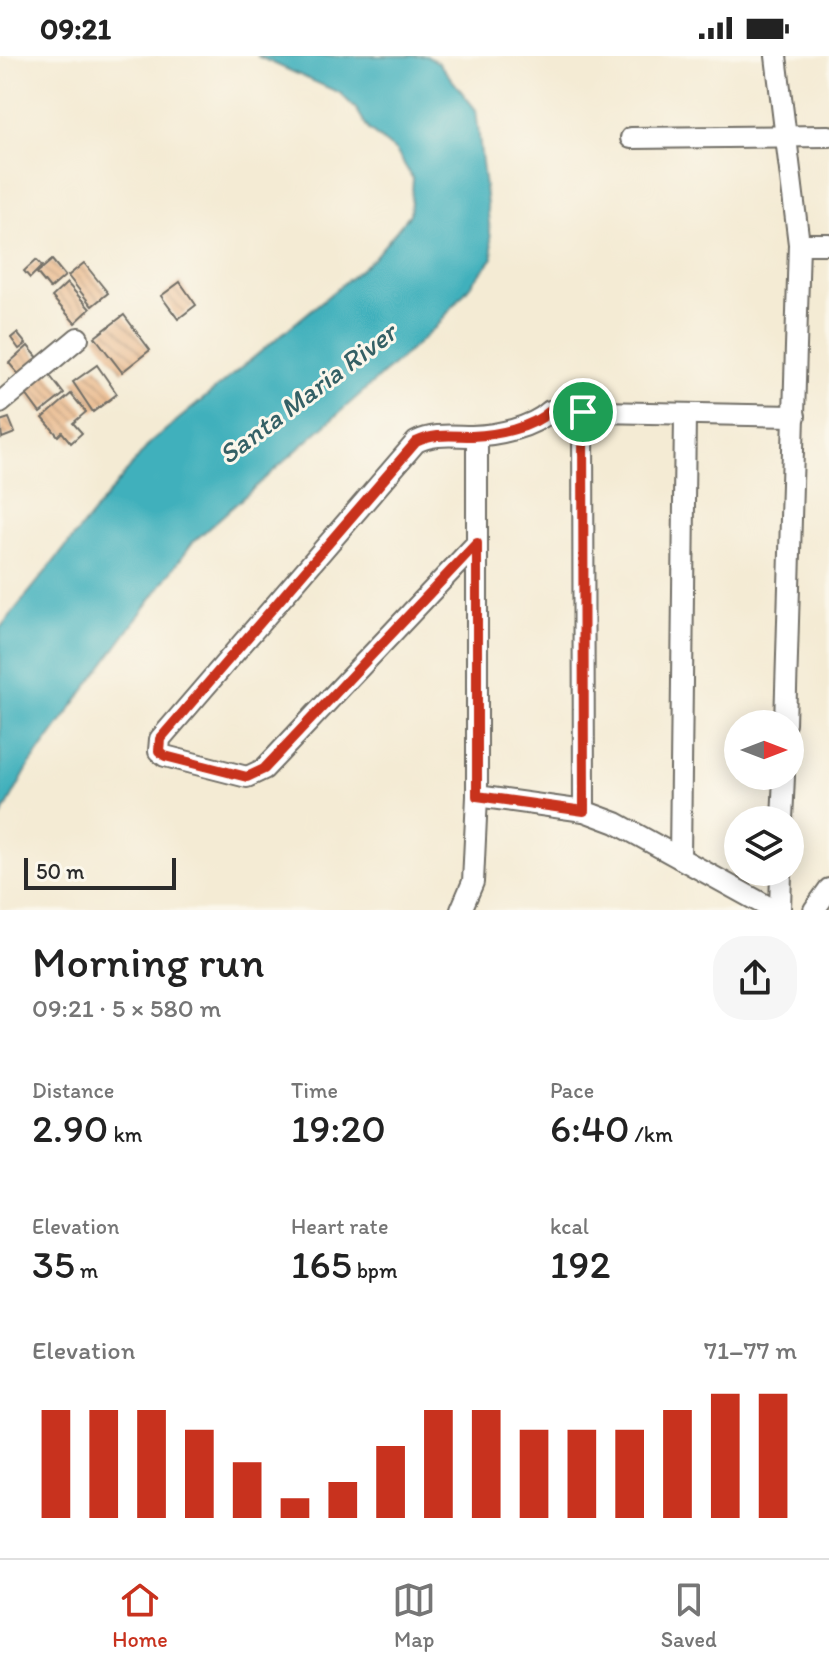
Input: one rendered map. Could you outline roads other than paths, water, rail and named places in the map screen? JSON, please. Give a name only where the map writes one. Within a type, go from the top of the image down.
[{"type":"street","points":[[776,56],[799,244],[785,710]]},
{"type":"street","points":[[631,138],[829,136]]},
{"type":"street","points":[[799,244],[829,244]]},
{"type":"street","points":[[0,403],[78,338]]},
{"type":"street","points":[[477,543],[264,769],[247,777],[165,756],[159,751],[160,739],[416,442],[428,436],[477,436],[537,422],[550,411],[795,416]]},
{"type":"street","points":[[583,412],[584,811]]},
{"type":"street","points":[[680,858],[685,414]]},
{"type":"street","points":[[469,908],[477,796],[477,436]]},
{"type":"street","points":[[477,796],[584,811],[616,823],[777,910],[780,886]]},
{"type":"street","points":[[814,910],[829,889]]},
{"type":"water","name":"Santa Maria River","points":[[257,56],[426,56],[438,62],[476,110],[493,258],[436,327],[193,542],[29,766],[0,819],[0,628],[150,443],[373,259],[410,214],[413,179],[396,151],[369,130],[357,110],[340,93]]}]
